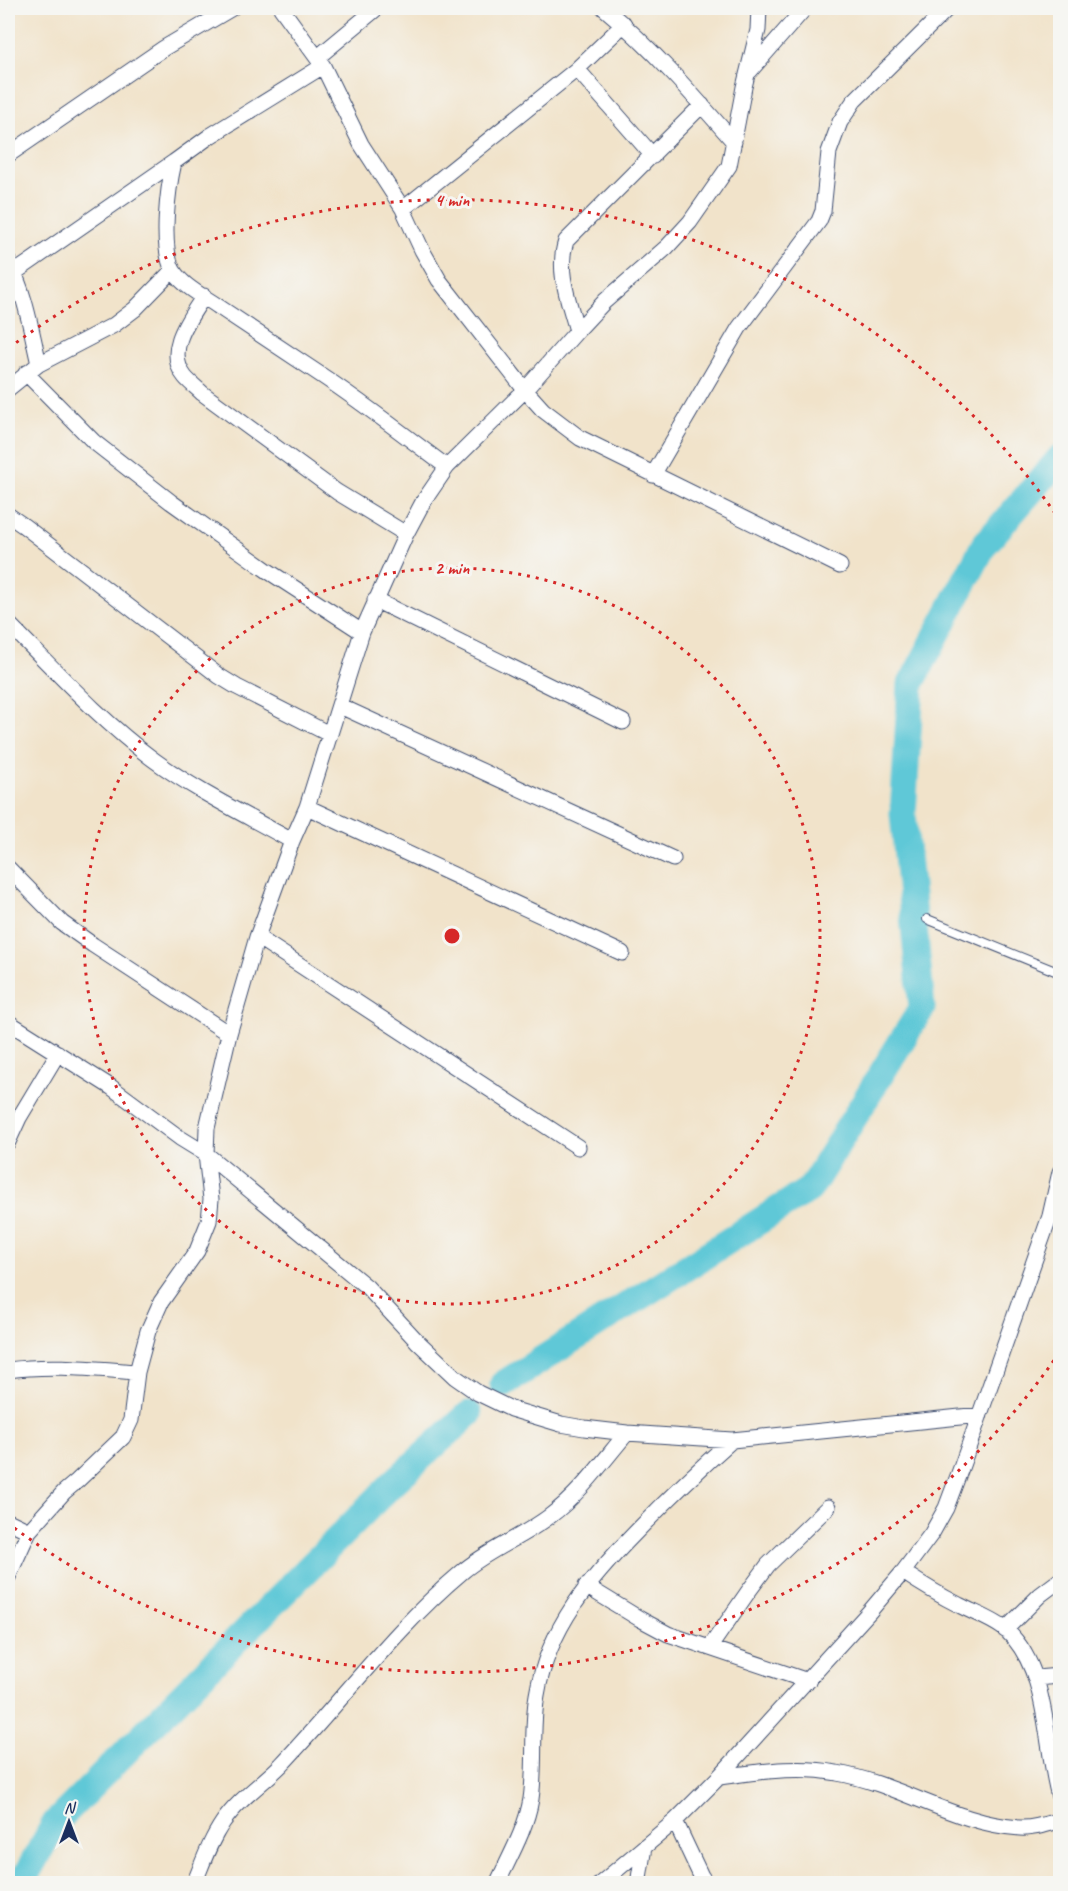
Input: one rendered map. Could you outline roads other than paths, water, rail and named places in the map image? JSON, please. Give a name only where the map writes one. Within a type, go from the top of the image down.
[{"type":"street","points":[[8,155],[164,48],[231,8]]},
{"type":"street","points":[[281,8],[320,62],[361,144],[403,209],[439,280],[543,410],[580,438],[840,567]]},
{"type":"street","points":[[39,364],[11,267],[174,162],[320,62],[377,8]]},
{"type":"street","points":[[604,8],[624,24],[702,105],[734,142]]},
{"type":"street","points":[[8,1577],[29,1532],[64,1491],[123,1437],[131,1419],[137,1372],[148,1331],[162,1302],[197,1251],[209,1221],[211,1199],[206,1154],[207,1128],[229,1034],[257,937],[306,807],[362,632],[406,534],[423,502],[447,467],[525,390],[605,301],[667,247],[690,222],[729,166],[758,30],[759,8]]},
{"type":"street","points":[[747,75],[806,8]]},
{"type":"street","points":[[653,475],[739,328],[819,221],[823,211],[829,152],[840,122],[854,101],[948,8]]},
{"type":"street","points":[[403,209],[577,69],[624,24]]},
{"type":"street","points":[[577,69],[653,156]]},
{"type":"street","points":[[577,331],[562,271],[561,256],[566,241],[702,105]]},
{"type":"street","points":[[174,162],[166,209],[168,252],[173,270],[183,282],[320,374],[447,467]]},
{"type":"street","points":[[8,389],[39,364],[114,325],[135,309],[173,270]]},
{"type":"street","points":[[204,296],[182,330],[177,355],[184,376],[202,393],[337,492],[406,534]]},
{"type":"street","points":[[26,373],[94,442],[268,571],[362,632]]},
{"type":"street","points":[[8,515],[43,539],[212,671],[237,687],[329,734]]},
{"type":"street","points":[[375,600],[623,722]]},
{"type":"street","points":[[8,623],[90,706],[142,751],[169,770],[292,842]]},
{"type":"street","points":[[340,706],[673,859]]},
{"type":"street","points":[[306,807],[622,953]]},
{"type":"street","points":[[8,868],[62,923],[229,1034]]},
{"type":"street","points":[[257,937],[578,1147]]},
{"type":"street","points":[[8,1022],[111,1087],[180,1138],[206,1154],[367,1287],[417,1341],[455,1377],[478,1393],[511,1409],[561,1424],[627,1433],[732,1440],[980,1415]]},
{"type":"street","points":[[8,1142],[19,1118],[58,1053]]},
{"type":"street","points":[[600,1884],[675,1821],[719,1778],[903,1572],[932,1533],[946,1508],[1055,1218],[1060,1172]]},
{"type":"street","points":[[8,1370],[42,1366],[137,1372]]},
{"type":"street","points":[[194,1884],[208,1847],[223,1821],[250,1791],[280,1766],[379,1652],[461,1573],[486,1553],[527,1532],[567,1503],[627,1433]]},
{"type":"street","points":[[497,1884],[525,1824],[531,1799],[537,1696],[552,1641],[586,1586],[654,1513],[732,1440]]},
{"type":"street","points":[[710,1647],[768,1565],[828,1507]]},
{"type":"street","points":[[8,1521],[29,1532]]},
{"type":"street","points":[[903,1572],[1005,1630],[1025,1653],[1036,1678],[1060,1800]]},
{"type":"street","points":[[1005,1630],[1040,1595],[1060,1580]]},
{"type":"street","points":[[586,1586],[668,1634],[808,1681]]},
{"type":"street","points":[[1036,1678],[1060,1676]]},
{"type":"street","points":[[719,1778],[790,1769],[814,1770],[859,1777],[959,1815],[1005,1826],[1022,1829],[1039,1827],[1060,1820]]},
{"type":"street","points":[[675,1821],[707,1884]]},
{"type":"street","points":[[638,1884],[644,1847]]},
{"type":"lane","points":[[927,919],[1060,973]]},
{"type":"waterway","points":[[503,1384],[810,1189],[922,1008],[903,814],[911,684],[984,545],[1060,458]]},
{"type":"waterway","points":[[21,1884],[55,1823],[395,1481],[469,1414]]}]
